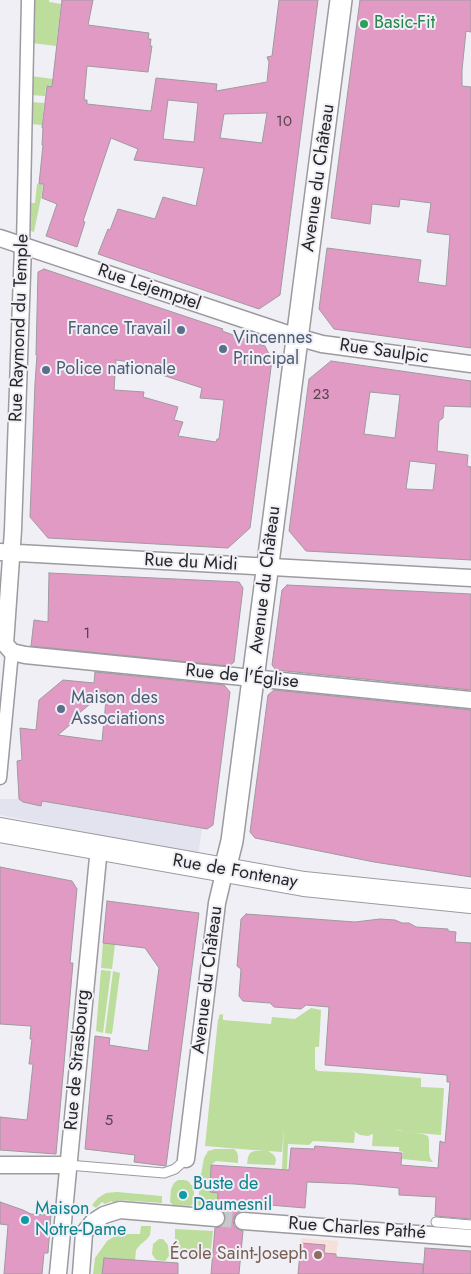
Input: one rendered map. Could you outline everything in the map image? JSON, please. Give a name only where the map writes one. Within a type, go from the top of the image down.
[{"type":"main road","name":"Rue de Fontenay","points":[[0,830],[304,884],[471,901]]},
{"type":"street","name":"Rue Raymond du Temple","points":[[12,652],[5,644],[6,552],[23,246],[28,0]]},
{"type":"street","name":"Avenue du Château","points":[[186,1159],[217,903],[232,841],[341,0]]},
{"type":"street","name":"Rue Lejemptel","points":[[0,238],[297,337]]},
{"type":"street","name":"Rue Saulpic","points":[[297,337],[322,344],[471,364]]},
{"type":"street","name":"Rue du Midi","points":[[6,552],[471,578]]},
{"type":"street","points":[[0,778],[5,673],[12,652]]},
{"type":"street","name":"Rue de l'Église","points":[[12,652],[25,655],[253,678],[317,690],[471,700]]},
{"type":"street","name":"Rue de Strasbourg","points":[[58,1274],[99,847]]},
{"type":"street","points":[[0,1165],[68,1165]]},
{"type":"street","points":[[81,1274],[84,1233],[92,1222],[104,1215],[120,1210],[216,1218]]},
{"type":"street","name":"Rue Charles Pathé","points":[[243,1221],[471,1238]]},
{"type":"lane","points":[[68,1165],[164,1174],[175,1169],[186,1159]]},
{"type":"lane","points":[[436,1222],[471,1225]]},
{"type":"shaded area","points":[[0,799],[19,799],[23,802],[42,801],[202,829],[198,855],[0,815]]},
{"type":"shaded area","name":"École Saint-Joseph","points":[[301,1238],[338,1241],[334,1274],[298,1274]]},
{"type":"green space","points":[[35,0],[49,0],[49,2],[61,4],[56,46],[32,43]]},
{"type":"green space","points":[[31,76],[53,79],[52,87],[46,86],[45,96],[31,95]]},
{"type":"green space","points":[[31,102],[44,103],[42,125],[30,124]]},
{"type":"green space","points":[[37,184],[43,185],[34,232],[28,230],[28,203],[35,203]]},
{"type":"green space","points":[[103,943],[115,944],[112,969],[101,968]]},
{"type":"green space","points":[[101,970],[111,971],[103,1033],[96,1031]]},
{"type":"green space","points":[[113,971],[120,973],[112,1034],[105,1033]]},
{"type":"green space","points":[[311,1008],[321,1010],[319,1047],[315,1047],[315,1069],[318,1071],[421,1078],[421,1087],[444,1088],[441,1135],[411,1132],[428,1136],[429,1153],[433,1162],[402,1159],[403,1152],[399,1151],[399,1147],[372,1146],[373,1134],[368,1136],[360,1135],[353,1129],[355,1133],[354,1143],[313,1141],[309,1145],[288,1144],[287,1169],[282,1169],[284,1127],[282,1152],[268,1151],[276,1159],[275,1165],[247,1164],[250,1153],[265,1151],[205,1146],[219,1015],[223,1014],[223,1020],[271,1024],[272,1017],[295,1019]]},
{"type":"green space","points":[[234,1149],[237,1152],[238,1163],[216,1161],[211,1165],[210,1192],[218,1193],[217,1209],[203,1208],[198,1204],[204,1158],[208,1151]]},
{"type":"green space","points":[[178,1180],[188,1181],[194,1188],[194,1202],[192,1205],[173,1205],[170,1202],[171,1189]]},
{"type":"green space","points":[[117,1192],[162,1196],[162,1203],[119,1200],[118,1202],[113,1203],[112,1201],[105,1204],[102,1202],[96,1208],[92,1205],[106,1193]]},
{"type":"green space","points":[[141,1226],[151,1226],[150,1235],[136,1250],[135,1261],[104,1258],[102,1274],[93,1274],[95,1258],[107,1241],[122,1234],[140,1234]]},
{"type":"green space","points":[[175,1229],[213,1231],[210,1259],[194,1258],[181,1252],[175,1241]]},
{"type":"green space","points":[[159,1239],[163,1239],[168,1245],[169,1256],[165,1261],[156,1260],[152,1254],[153,1244]]},
{"type":"building","points":[[62,0],[93,0],[88,25],[149,33],[148,39],[151,39],[150,46],[152,46],[148,72],[87,66],[84,100],[87,100],[87,104],[151,111],[156,78],[217,84],[216,91],[267,82],[269,62],[267,57],[272,56],[279,0],[318,0],[280,295],[259,309],[98,254],[118,209],[155,219],[163,197],[196,206],[204,168],[134,160],[138,149],[111,138],[83,221],[85,222],[77,247],[46,236],[57,204],[42,198],[44,184],[39,184],[43,145],[42,128],[47,86],[52,87]],"holes":[[[168,100],[198,103],[194,142],[163,139]],[[267,113],[262,143],[220,138],[224,114]]]},
{"type":"building","points":[[360,0],[471,0],[471,32],[466,31],[462,86],[471,87],[471,348],[334,329],[319,309],[327,248],[421,260],[418,282],[446,286],[450,235],[427,232],[431,203],[400,199],[399,207],[372,204],[370,224],[331,218]]},
{"type":"building","points":[[44,269],[223,329],[222,331],[265,346],[272,360],[250,528],[228,548],[48,538],[30,517],[37,355],[38,272]],"holes":[[[116,360],[155,366],[153,372],[202,388],[200,398],[224,400],[219,439],[216,442],[178,436],[183,422],[174,420],[178,407],[143,397],[144,392],[114,390]]]},
{"type":"building","points":[[331,361],[471,381],[471,407],[444,406],[443,418],[439,421],[437,451],[468,455],[467,466],[471,467],[471,560],[306,551],[289,531],[309,379]],"holes":[[[370,392],[400,395],[395,438],[364,434]],[[410,461],[436,464],[433,490],[406,489]]]},
{"type":"building","points":[[49,573],[239,582],[243,588],[234,662],[229,666],[31,646],[34,620],[48,622]]},
{"type":"building","points":[[287,585],[471,594],[471,690],[276,670],[272,665],[282,590]]},
{"type":"building","points":[[95,672],[224,685],[230,692],[213,825],[207,829],[42,801],[41,806],[23,802],[19,799],[17,761],[22,760],[20,728],[36,730],[39,700],[63,680],[94,683]],"holes":[[[107,690],[102,741],[58,735],[78,718],[78,714]]]},
{"type":"building","points":[[274,690],[471,710],[471,877],[374,862],[255,838],[250,832],[268,695]]},
{"type":"building","points":[[0,867],[72,881],[77,889],[70,963],[73,963],[56,1154],[0,1150],[0,1117],[27,1120],[33,1064],[29,1064],[32,1039],[30,1039],[31,1026],[0,1024]]},
{"type":"building","points":[[107,901],[199,913],[166,1166],[134,1162],[135,1155],[85,1149],[95,1036],[110,1038],[109,1045],[148,1051],[159,968],[145,948],[103,943]]},
{"type":"building","points":[[246,914],[355,922],[380,919],[395,920],[409,923],[416,927],[448,929],[448,931],[456,932],[455,942],[471,943],[471,1219],[435,1216],[436,1197],[399,1195],[399,1188],[307,1182],[305,1208],[245,1203],[244,1211],[238,1212],[233,1220],[234,1226],[243,1231],[239,1274],[211,1274],[215,1228],[224,1224],[226,1218],[222,1210],[217,1208],[218,1193],[210,1192],[211,1165],[289,1170],[291,1148],[314,1149],[315,1146],[402,1153],[401,1165],[438,1168],[440,1141],[445,1143],[450,1082],[447,1082],[447,1075],[325,1065],[329,1007],[306,1005],[301,1009],[274,1007],[270,1003],[243,1001],[239,996],[241,969],[237,966],[241,919]]},
{"type":"building","points":[[0,1202],[31,1214],[51,1215],[48,1253],[44,1253],[42,1274],[4,1274],[8,1225],[0,1224]]},
{"type":"building","points":[[301,1243],[325,1245],[324,1253],[336,1254],[336,1257],[423,1264],[423,1274],[298,1274]]},
{"type":"building","points":[[425,1248],[471,1251],[471,1274],[423,1274]]},
{"type":"building","points":[[104,1258],[178,1263],[178,1274],[102,1274]]},
{"type":"tunnel","points":[[216,1218],[243,1221]]},
{"type":"place","name":"Basic-Fit","points":[[364,24]]},
{"type":"place","name":"France Travail","points":[[181,330]]},
{"type":"place","name":"Vincennes Principal","points":[[223,349]]},
{"type":"place","name":"Police nationale","points":[[46,370]]},
{"type":"place","name":"Maison des Associations","points":[[61,709]]},
{"type":"place","name":"Buste de Daumesnil","points":[[183,1195]]},
{"type":"place","name":"Maison Notre-Dame","points":[[25,1220]]},
{"type":"place","name":"École Saint-Joseph","points":[[318,1255]]}]
